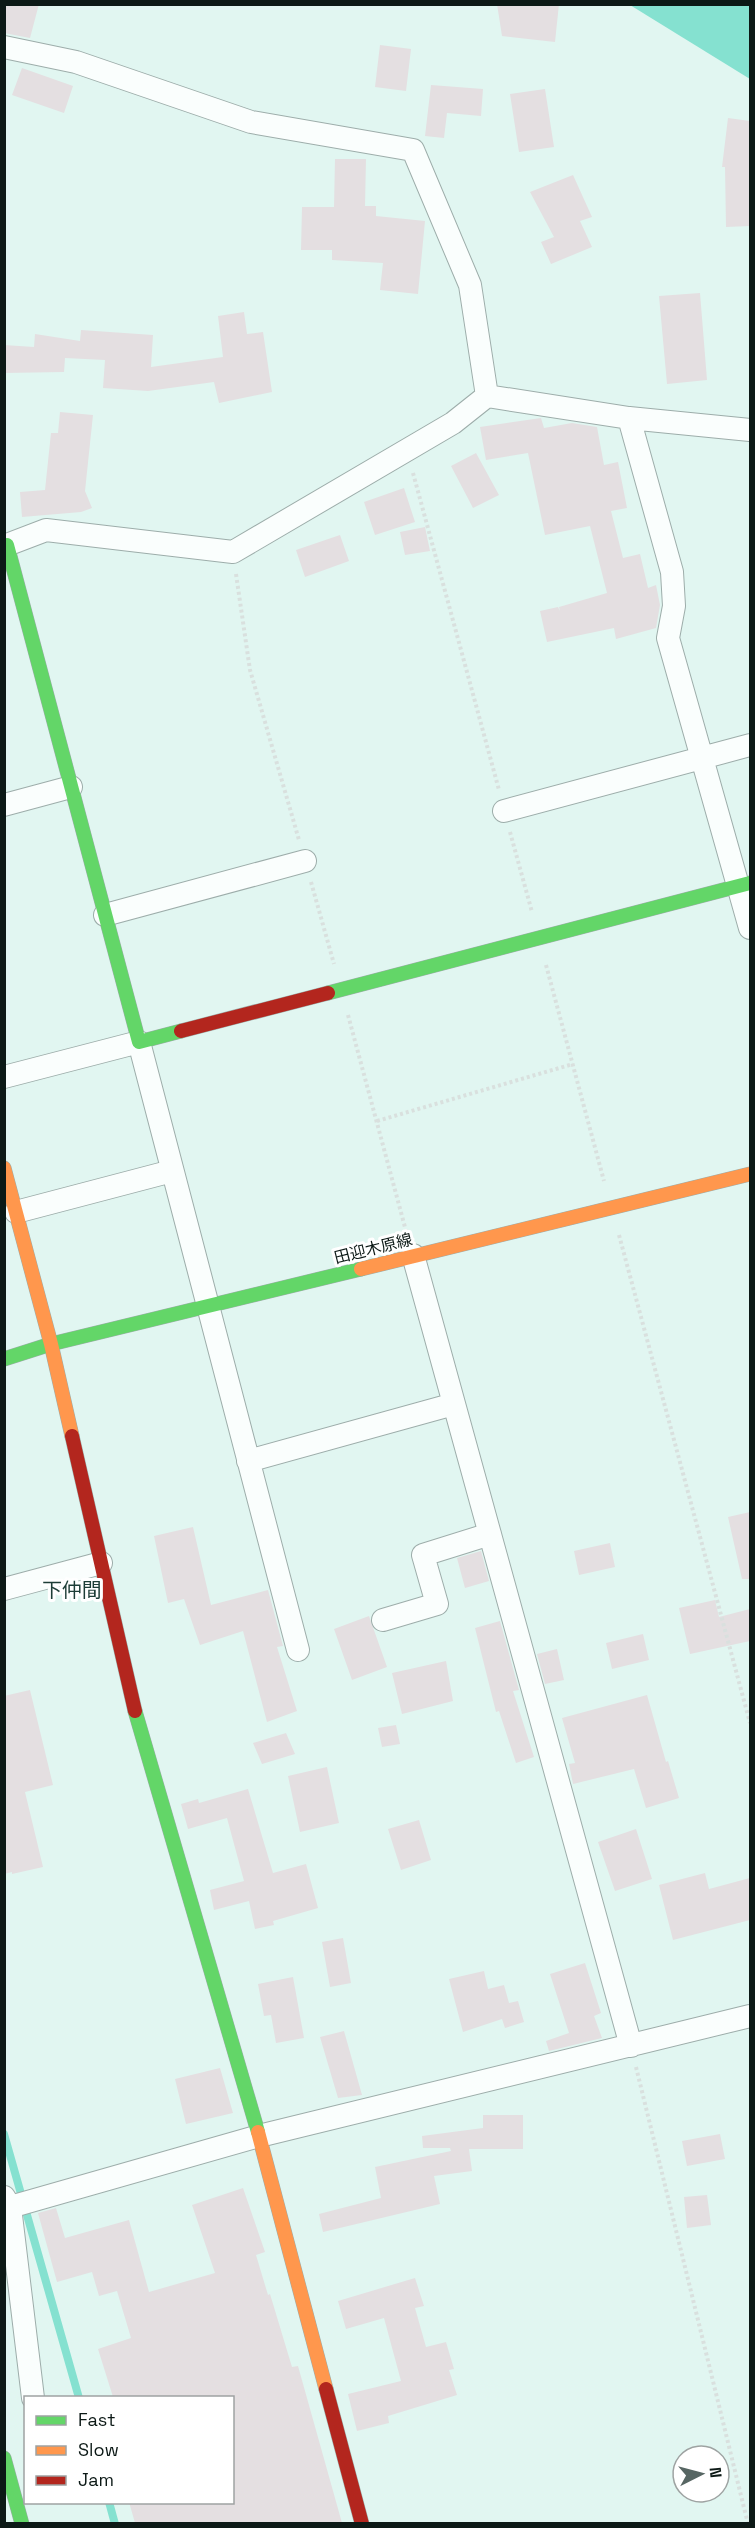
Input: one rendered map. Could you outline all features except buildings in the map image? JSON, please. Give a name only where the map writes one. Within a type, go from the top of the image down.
[{"type":"street","points":[[4,47],[76,62],[251,122],[412,150],[470,285],[487,396]]},
{"type":"street","points":[[298,1650],[6,546],[46,530],[233,552],[453,423],[487,396],[629,418],[750,430]]},
{"type":"street","points":[[629,418],[672,572],[674,606],[668,638],[702,758],[745,885],[750,928]]},
{"type":"street","points":[[504,811],[750,745]]},
{"type":"street","points":[[4,805],[71,787]]},
{"type":"street","points":[[105,915],[305,861]]},
{"type":"street","points":[[4,1077],[745,885]]},
{"type":"street","points":[[4,1168],[51,1344],[136,1716],[260,2136],[363,2523]]},
{"type":"street","points":[[16,1212],[172,1171]]},
{"type":"street","name":"田迎木原線","points":[[4,1359],[51,1344],[207,1305],[750,1174]]},
{"type":"street","points":[[413,1255],[631,2046]]},
{"type":"street","points":[[248,1461],[454,1404]]},
{"type":"street","points":[[383,1620],[437,1604],[423,1555],[490,1534]]},
{"type":"street","points":[[4,1589],[101,1563]]},
{"type":"street","points":[[33,2396],[7,2202],[260,2136],[750,2016]]},
{"type":"street","points":[[4,2458],[22,2523]]},
{"type":"street","points":[[27,2523],[33,2504]]},
{"type":"path","points":[[407,450],[750,1724]]},
{"type":"path","points":[[233,552],[250,670],[413,1255]]},
{"type":"path","points":[[376,1121],[573,1064]]},
{"type":"path","points":[[631,2046],[748,2523]]},
{"type":"shaded area","points":[[630,5],[750,5],[750,79]]},
{"type":"waterway","points":[[4,2134],[78,2396]]},
{"type":"waterway","points":[[110,2504],[115,2524]]},
{"type":"traffic: fast","points":[[7,545],[139,1042],[181,1031]]},
{"type":"traffic: fast","points":[[328,993],[750,883]]},
{"type":"traffic: fast","points":[[4,1359],[51,1344],[361,1269]]},
{"type":"traffic: fast","points":[[135,1711],[258,2132]]},
{"type":"traffic: fast","points":[[4,2458],[22,2524]]},
{"type":"traffic: slow","points":[[4,1168],[51,1344],[72,1436]]},
{"type":"traffic: slow","points":[[361,1269],[750,1174]]},
{"type":"traffic: slow","points":[[258,2132],[326,2389]]},
{"type":"traffic: jam","points":[[181,1031],[328,993]]},
{"type":"traffic: jam","points":[[72,1436],[135,1711]]},
{"type":"traffic: jam","points":[[326,2389],[362,2524]]},
{"type":"district","name":"下仲間","points":[[72,1590]]}]
